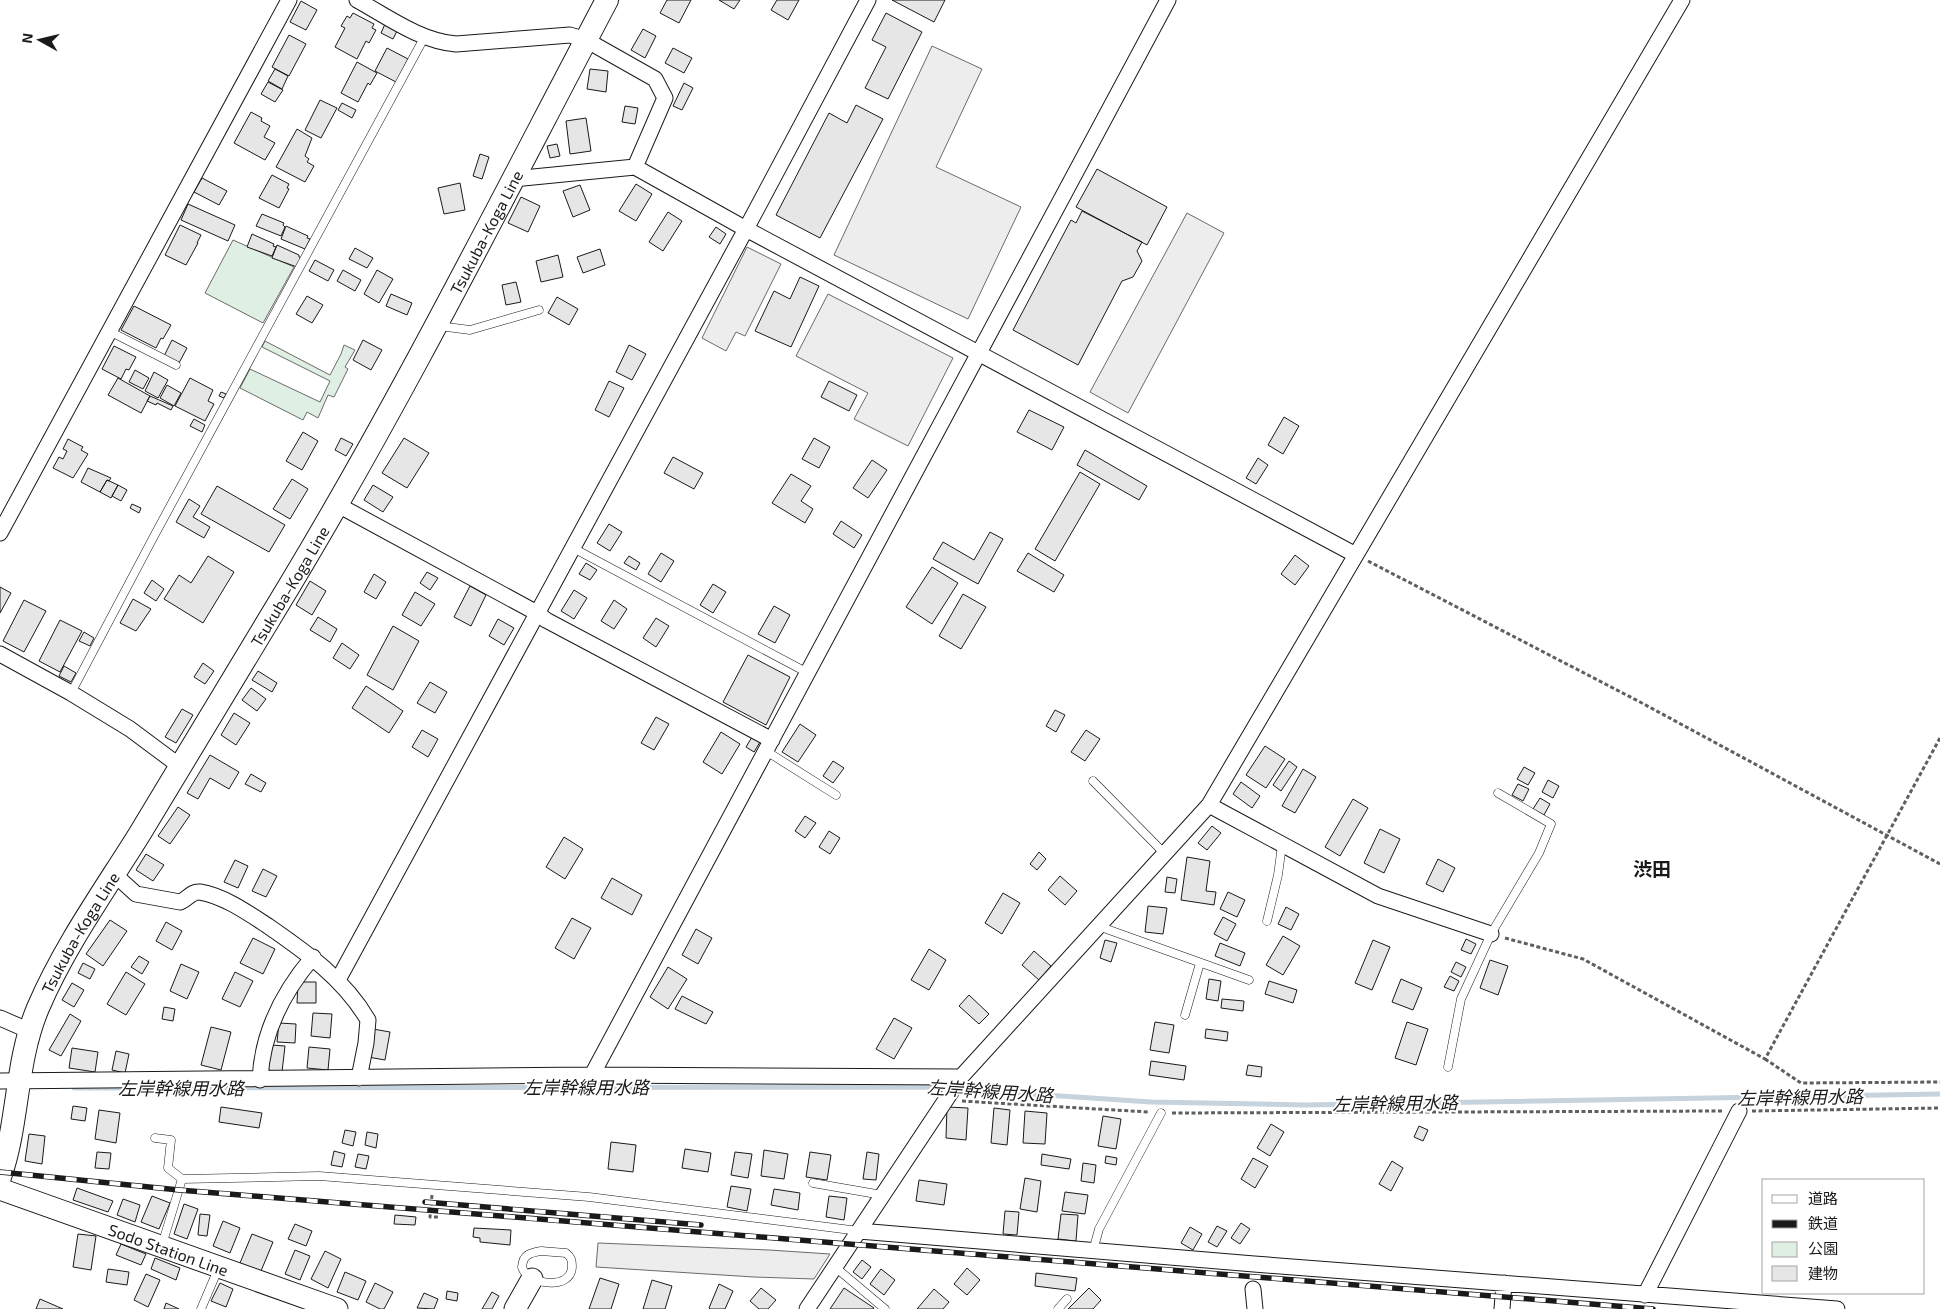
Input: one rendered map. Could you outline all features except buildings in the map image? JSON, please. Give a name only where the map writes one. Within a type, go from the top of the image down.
[{"type":"main road","name":"Tsukuba-Koga Line","points":[[0,1177],[7,1156],[9,1082],[38,1008],[63,955],[181,767],[338,505],[607,0]]},
{"type":"main road","name":"Sodo Station Line","points":[[0,1189],[337,1309]]},
{"type":"main road","points":[[515,1309],[532,1279]]},
{"type":"street","points":[[0,534],[289,0]]},
{"type":"street","points":[[357,0],[424,38],[439,43],[456,44],[570,35],[586,40],[655,79],[665,98],[635,167]]},
{"type":"street","points":[[338,980],[746,229],[868,0]]},
{"type":"street","points":[[592,1075],[1168,0]]},
{"type":"street","points":[[807,1309],[960,1077],[1209,805],[1682,0]]},
{"type":"street","points":[[512,179],[635,167],[746,229],[1356,555]]},
{"type":"street","points":[[338,505],[538,613],[546,620],[769,746]]},
{"type":"street","points":[[0,654],[71,693],[130,729],[181,767]]},
{"type":"street","points":[[1209,805],[1378,896],[1491,934]]},
{"type":"street","points":[[114,874],[127,887],[140,895],[180,902],[196,892],[200,892],[219,899],[242,909],[312,957],[338,980],[368,1020],[366,1044],[359,1078]]},
{"type":"street","points":[[260,1080],[264,1046],[272,1024],[288,988],[312,957]]},
{"type":"street","points":[[0,1018],[30,1031]]},
{"type":"street","points":[[9,1082],[592,1075],[960,1077]]},
{"type":"street","points":[[1645,1294],[1738,1111]]},
{"type":"street","points":[[859,1231],[1837,1309]]},
{"type":"street","points":[[1502,1309],[1504,1283]]},
{"type":"street","points":[[1253,1289],[1254,1309]]},
{"type":"lane","points":[[71,693],[424,38]]},
{"type":"lane","points":[[434,326],[470,330],[539,310]]},
{"type":"lane","points":[[109,331],[176,365]]},
{"type":"lane","points":[[573,548],[808,673]]},
{"type":"lane","points":[[769,746],[836,795]]},
{"type":"lane","points":[[1093,781],[1165,854]]},
{"type":"lane","points":[[1448,1067],[1461,999],[1491,934],[1539,854],[1551,824],[1498,793]]},
{"type":"lane","points":[[1267,921],[1278,875],[1282,845]]},
{"type":"lane","points":[[1098,926],[1249,980]]},
{"type":"lane","points":[[1184,1015],[1200,963]]},
{"type":"lane","points":[[1093,1251],[1100,1229],[1161,1113]]},
{"type":"lane","points":[[155,1138],[171,1140],[168,1168],[182,1179],[319,1176],[541,1193],[589,1197],[859,1231]]},
{"type":"lane","points":[[162,1247],[182,1179]]},
{"type":"lane","points":[[813,1183],[882,1195]]},
{"type":"lane","points":[[551,1251],[566,1253],[571,1258],[572,1272],[568,1279],[562,1282],[532,1279],[523,1272],[522,1268],[524,1257],[528,1254],[551,1251]]},
{"type":"lane","points":[[201,1309],[219,1267]]},
{"type":"lane","points":[[835,1267],[885,1309]]},
{"type":"lane","points":[[1058,1309],[1067,1299]]},
{"type":"path","points":[[1356,555],[1640,702],[1940,864]]},
{"type":"path","points":[[1765,1059],[1940,738]]},
{"type":"path","points":[[1491,934],[1583,959],[1765,1059],[1802,1083],[1940,1082]]},
{"type":"path","points":[[944,1100],[1161,1113],[1738,1111],[1940,1108]]},
{"type":"path","points":[[432,1193],[430,1217],[439,1218]]},
{"type":"green space","points":[[233,240],[294,267],[263,323],[205,293]]},
{"type":"green space","points":[[265,341],[330,375],[344,345],[355,350],[345,367],[348,369],[334,397],[328,395],[318,418],[307,412],[303,420],[240,388],[250,369],[320,402],[330,381],[262,347]]},
{"type":"shaded area","points":[[932,46],[982,69],[936,167],[1021,207],[968,319],[834,255]]},
{"type":"shaded area","points":[[1187,213],[1224,233],[1128,413],[1090,392]]},
{"type":"shaded area","points":[[747,247],[781,264],[745,336],[736,332],[726,351],[702,338]]},
{"type":"shaded area","points":[[828,294],[953,358],[908,446],[854,419],[868,393],[796,356]]},
{"type":"shaded area","points":[[598,1243],[830,1254],[814,1279],[754,1277],[596,1267]]},
{"type":"waterway","name":"左岸幹線用水路","points":[[74,1088],[924,1087],[1151,1102],[1304,1105],[1940,1094]]},
{"type":"railway","points":[[0,1172],[179,1190],[1653,1309]]},
{"type":"railway","points":[[425,1202],[701,1225]]},
{"type":"district","name":"渋田","points":[[1652,868]]}]
